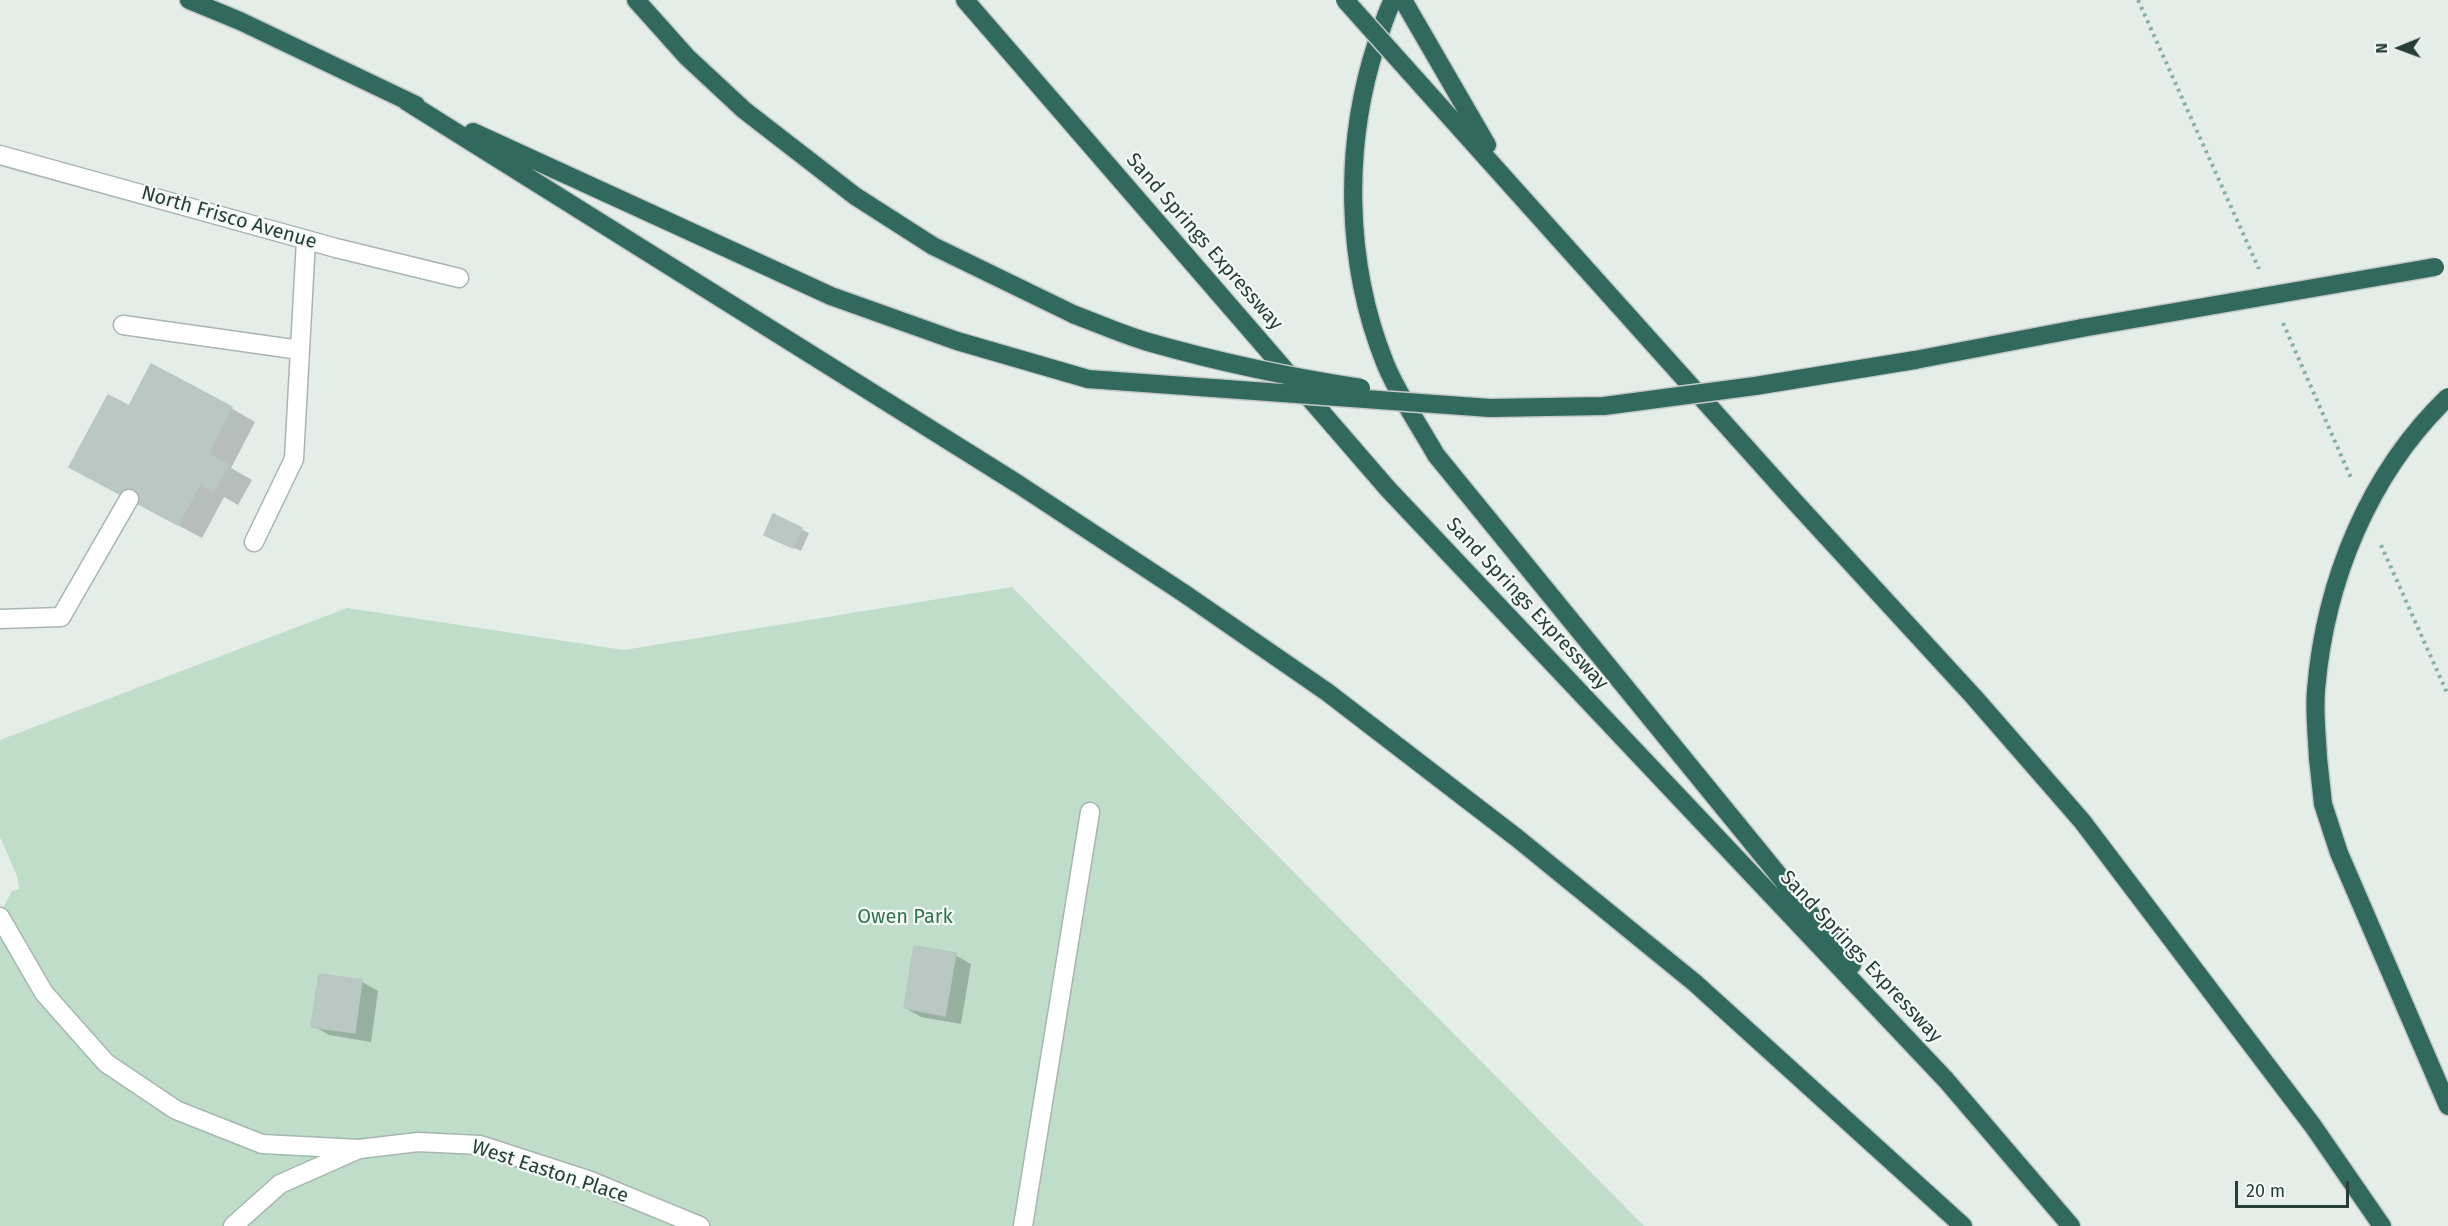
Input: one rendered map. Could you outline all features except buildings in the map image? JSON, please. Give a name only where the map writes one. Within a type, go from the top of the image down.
[{"type":"highway","points":[[189,0],[240,21],[406,101],[831,296],[957,341],[1088,379],[1490,408],[1604,406],[1755,386],[1915,360],[2082,328],[2441,266]]},
{"type":"highway","points":[[636,0],[687,57],[744,110],[808,162],[855,196],[933,246],[1075,315],[1146,341],[1229,363],[1304,379],[1490,408]]},
{"type":"highway","name":"Sand Springs Expressway","points":[[964,0],[1388,489],[1946,1080],[2070,1226]]},
{"type":"highway","points":[[1344,0],[1504,175],[1795,502],[1974,697],[2082,821],[2273,1071],[2382,1226]]},
{"type":"highway","points":[[1393,0],[1369,67],[1359,110],[1354,160],[1355,243],[1367,311],[1386,365],[1436,455],[1946,1080]]},
{"type":"highway","points":[[1403,0],[1504,175]]},
{"type":"highway","points":[[406,101],[1018,484],[1185,594],[1327,692],[1517,838],[1695,983],[1962,1226]]},
{"type":"highway","points":[[2448,397],[2393,459],[2373,494],[2351,541],[2324,633],[2316,691],[2318,758],[2323,804],[2338,853],[2448,1106]]},
{"type":"street","name":"North Frisco Avenue","points":[[0,155],[306,240],[459,278]]},
{"type":"street","points":[[254,542],[294,459],[306,240]]},
{"type":"street","points":[[123,325],[300,350]]},
{"type":"street","points":[[0,619],[61,617],[129,499]]},
{"type":"street","points":[[1023,1226],[1090,812]]},
{"type":"street","points":[[0,917],[44,993],[106,1063],[176,1110],[262,1144],[359,1149]]},
{"type":"street","name":"West Easton Place","points":[[359,1149],[418,1142],[480,1145],[588,1180],[700,1226]]},
{"type":"street","points":[[233,1226],[280,1184],[359,1149]]},
{"type":"path","points":[[2138,0],[2262,275]]},
{"type":"path","points":[[2281,319],[2353,483]]},
{"type":"path","points":[[2377,537],[2448,695]]},
{"type":"green space","name":"Owen Park","points":[[1012,587],[1644,1226],[0,1226],[0,913],[12,891],[19,889],[17,876],[0,837],[0,740],[347,608],[624,650]]}]
